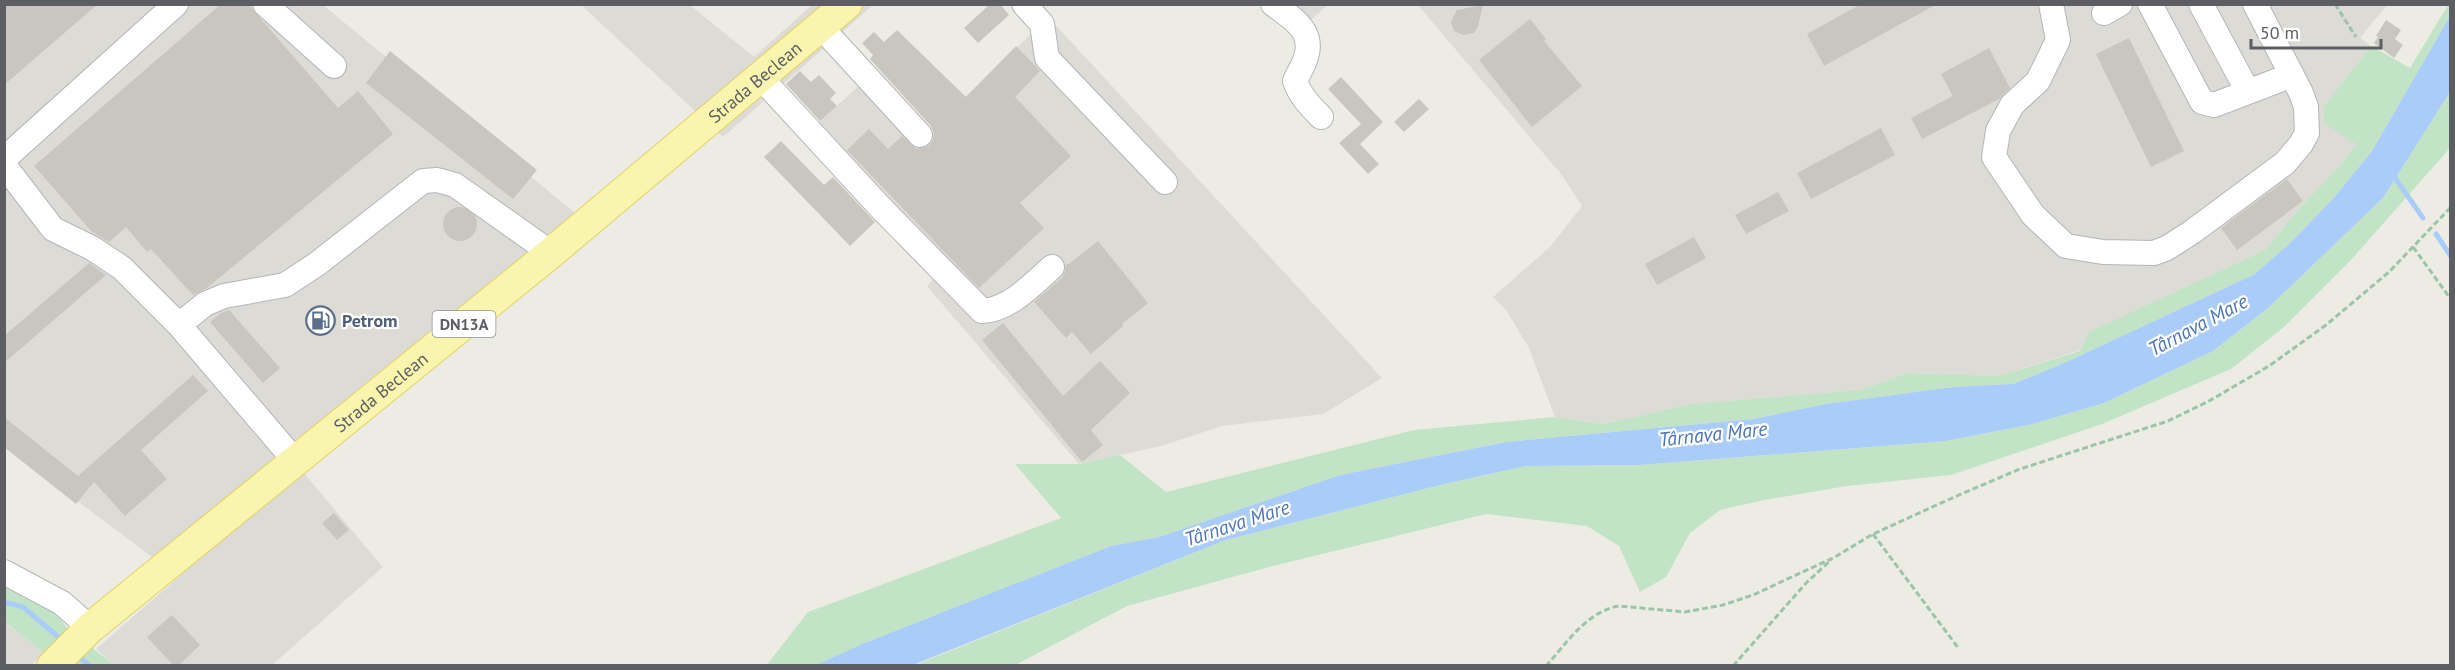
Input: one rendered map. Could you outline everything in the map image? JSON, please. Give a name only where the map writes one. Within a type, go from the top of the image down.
[{"type":"main road","name":"Strada Beclean","points":[[54,663],[84,634],[551,252],[847,4]]},
{"type":"lane","points":[[4,159],[176,4]]},
{"type":"lane","points":[[265,4],[334,66]]},
{"type":"lane","points":[[1024,4],[1042,24],[1047,58],[1165,182]]},
{"type":"lane","points":[[1273,4],[1305,29],[1308,38],[1305,61],[1295,81],[1307,104],[1321,117]]},
{"type":"lane","points":[[2051,4],[2058,40],[2038,81],[2012,105],[1998,131],[1994,157],[2033,215],[2066,246],[2112,253],[2140,254],[2160,250],[2192,232],[2284,163],[2301,144],[2307,133],[2306,107],[2255,4]]},
{"type":"lane","points":[[2150,4],[2202,102],[2214,105],[2292,75]]},
{"type":"lane","points":[[2201,4],[2248,92]]},
{"type":"lane","points":[[820,26],[920,135]]},
{"type":"lane","points":[[760,78],[880,207],[982,310],[994,310],[1018,296],[1052,267]]},
{"type":"lane","points":[[4,165],[53,229],[92,248],[122,268],[178,325],[296,462]]},
{"type":"lane","points":[[178,325],[206,304],[224,296],[285,285],[317,264],[423,181],[437,180],[455,185],[551,252]]},
{"type":"lane","points":[[4,573],[62,603],[84,634]]},
{"type":"path","points":[[2335,4],[2356,37]]},
{"type":"path","points":[[1546,666],[1589,620],[1609,608],[1619,606],[1685,612],[1754,595],[1834,557],[1874,534],[2020,469],[2168,421],[2209,401],[2269,366],[2326,325],[2389,272],[2451,208]]},
{"type":"path","points":[[2413,248],[2451,298]]},
{"type":"path","points":[[1874,534],[1959,649]]},
{"type":"path","points":[[1732,666],[1806,583],[1834,557]]},
{"type":"shaded area","points":[[4,5],[323,5],[599,233],[478,327],[302,471],[383,567],[272,665],[114,665],[96,649],[179,577],[5,447]]},
{"type":"shaded area","points":[[581,5],[690,5],[754,57],[812,5],[873,5],[723,137]]},
{"type":"shaded area","points":[[1037,5],[1382,378],[1323,414],[1222,426],[1161,446],[1079,464],[927,286],[942,270],[816,125],[860,85],[916,144],[1036,29]]},
{"type":"shaded area","points":[[1283,5],[1328,5],[1307,23]]},
{"type":"shaded area","points":[[1418,5],[2387,5],[2360,38],[2371,46],[2324,106],[2324,123],[2357,143],[2339,167],[2305,202],[2265,250],[2090,332],[2080,350],[1999,376],[1908,373],[1859,390],[1690,404],[1604,424],[1555,417],[1528,346],[1506,310],[1493,297],[1550,247],[1582,206],[1561,174]]},
{"type":"shaded area","points":[[4,622],[44,653],[31,665],[5,665]]},
{"type":"green space","points":[[2450,5],[2450,16],[2372,151],[2332,200],[2289,244],[2255,274],[2062,364],[2013,384],[1953,387],[1826,404],[1753,419],[1506,442],[1340,475],[1159,537],[1111,546],[862,644],[816,665],[766,666],[808,612],[1061,518],[1015,464],[1079,464],[1120,455],[1166,492],[1414,430],[1555,417],[1604,424],[1690,404],[1859,390],[1908,373],[1999,376],[2080,351],[2089,332],[2265,250],[2305,202],[2339,167],[2356,144],[2324,123],[2324,106],[2371,46],[2410,68]]},
{"type":"green space","points":[[2450,92],[2450,148],[2351,260],[2284,327],[2231,369],[2102,424],[1951,475],[1847,486],[1720,510],[1690,533],[1666,577],[1640,592],[1619,546],[1587,526],[1486,514],[1273,566],[1127,606],[1015,665],[913,666],[1226,540],[1444,484],[1526,466],[1639,465],[1946,441],[2033,424],[2104,403],[2213,351],[2268,308],[2383,198]]},
{"type":"green space","points":[[4,578],[56,612],[67,628],[114,665],[59,665],[5,622]]},
{"type":"water","name":"Târnava Mare","points":[[2450,16],[2450,92],[2383,198],[2268,308],[2213,351],[2104,403],[2033,424],[1946,441],[1639,465],[1526,466],[1444,484],[1226,540],[913,665],[816,665],[862,644],[1111,546],[1159,537],[1340,475],[1506,442],[1753,419],[1826,404],[1953,387],[2013,384],[2062,364],[2255,274],[2289,244],[2332,200],[2372,151]]},
{"type":"building","points":[[4,4],[98,4],[4,85]]},
{"type":"building","points":[[221,4],[248,4],[338,108],[358,91],[393,134],[207,288],[193,295],[151,249],[147,252],[126,227],[109,242],[92,232],[34,166]]},
{"type":"building","points":[[990,4],[1000,4],[1009,15],[978,43],[964,28]]},
{"type":"building","points":[[1861,4],[1937,4],[1824,66],[1807,34]]},
{"type":"building","points":[[1483,5],[1474,33],[1463,35],[1454,31],[1451,22],[1457,10]]},
{"type":"building","points":[[1530,19],[1546,39],[1544,41],[1582,86],[1532,127],[1479,60]]},
{"type":"building","points":[[2386,20],[2401,30],[2395,39],[2403,45],[2394,58],[2374,43]]},
{"type":"building","points":[[897,30],[966,97],[1016,46],[1040,71],[1015,97],[1071,156],[1020,203],[1044,228],[979,288],[847,150],[869,129],[888,149],[902,136],[916,149],[929,146],[933,140],[934,132],[930,125],[870,59],[873,55],[862,43],[874,32],[884,42]]},
{"type":"building","points":[[2129,38],[2184,151],[2151,167],[2096,54]]},
{"type":"building","points":[[1989,48],[2010,88],[1999,99],[1922,139],[1911,118],[1953,96],[1941,74]]},
{"type":"building","points":[[390,51],[537,170],[513,199],[366,83]]},
{"type":"building","points":[[800,71],[811,82],[819,75],[836,93],[830,99],[837,106],[820,121],[786,84]]},
{"type":"building","points":[[1341,77],[1383,122],[1360,144],[1379,164],[1368,174],[1339,143],[1361,124],[1328,89]]},
{"type":"building","points":[[1419,99],[1429,109],[1404,132],[1394,122]]},
{"type":"building","points":[[1881,128],[1895,155],[1811,199],[1797,173]]},
{"type":"building","points":[[781,141],[824,185],[833,177],[875,222],[850,246],[764,157]]},
{"type":"building","points":[[2287,179],[2303,201],[2237,250],[2221,228]]},
{"type":"building","points":[[1778,192],[1789,211],[1746,234],[1735,215]]},
{"type":"building","points":[[460,207],[472,212],[477,224],[472,236],[460,241],[448,236],[443,224],[448,212]]},
{"type":"building","points":[[1694,237],[1706,258],[1657,285],[1645,264]]},
{"type":"building","points":[[1098,241],[1148,303],[1091,354],[1072,332],[1066,338],[1034,302],[1062,278],[1066,264]]},
{"type":"building","points":[[89,263],[106,275],[4,363],[4,336]]},
{"type":"building","points":[[229,310],[280,368],[263,383],[210,322]]},
{"type":"building","points":[[1003,323],[1063,396],[1100,361],[1130,393],[1091,430],[1103,445],[1082,462],[982,340]]},
{"type":"building","points":[[193,375],[208,391],[141,450],[167,479],[125,516],[94,482],[76,504],[4,447],[4,417],[78,476]]},
{"type":"building","points":[[334,513],[349,530],[337,540],[322,523]]},
{"type":"building","points":[[172,615],[200,645],[178,666],[174,666],[147,637]]},
{"type":"waterway","points":[[2393,175],[2423,218]]},
{"type":"waterway","points":[[2436,234],[2450,255]]},
{"type":"waterway","points":[[4,602],[23,607],[64,642]]},
{"type":"waterway","points":[[77,655],[90,666]]},
{"type":"place","name":"Petrom","points":[[321,320]]}]
